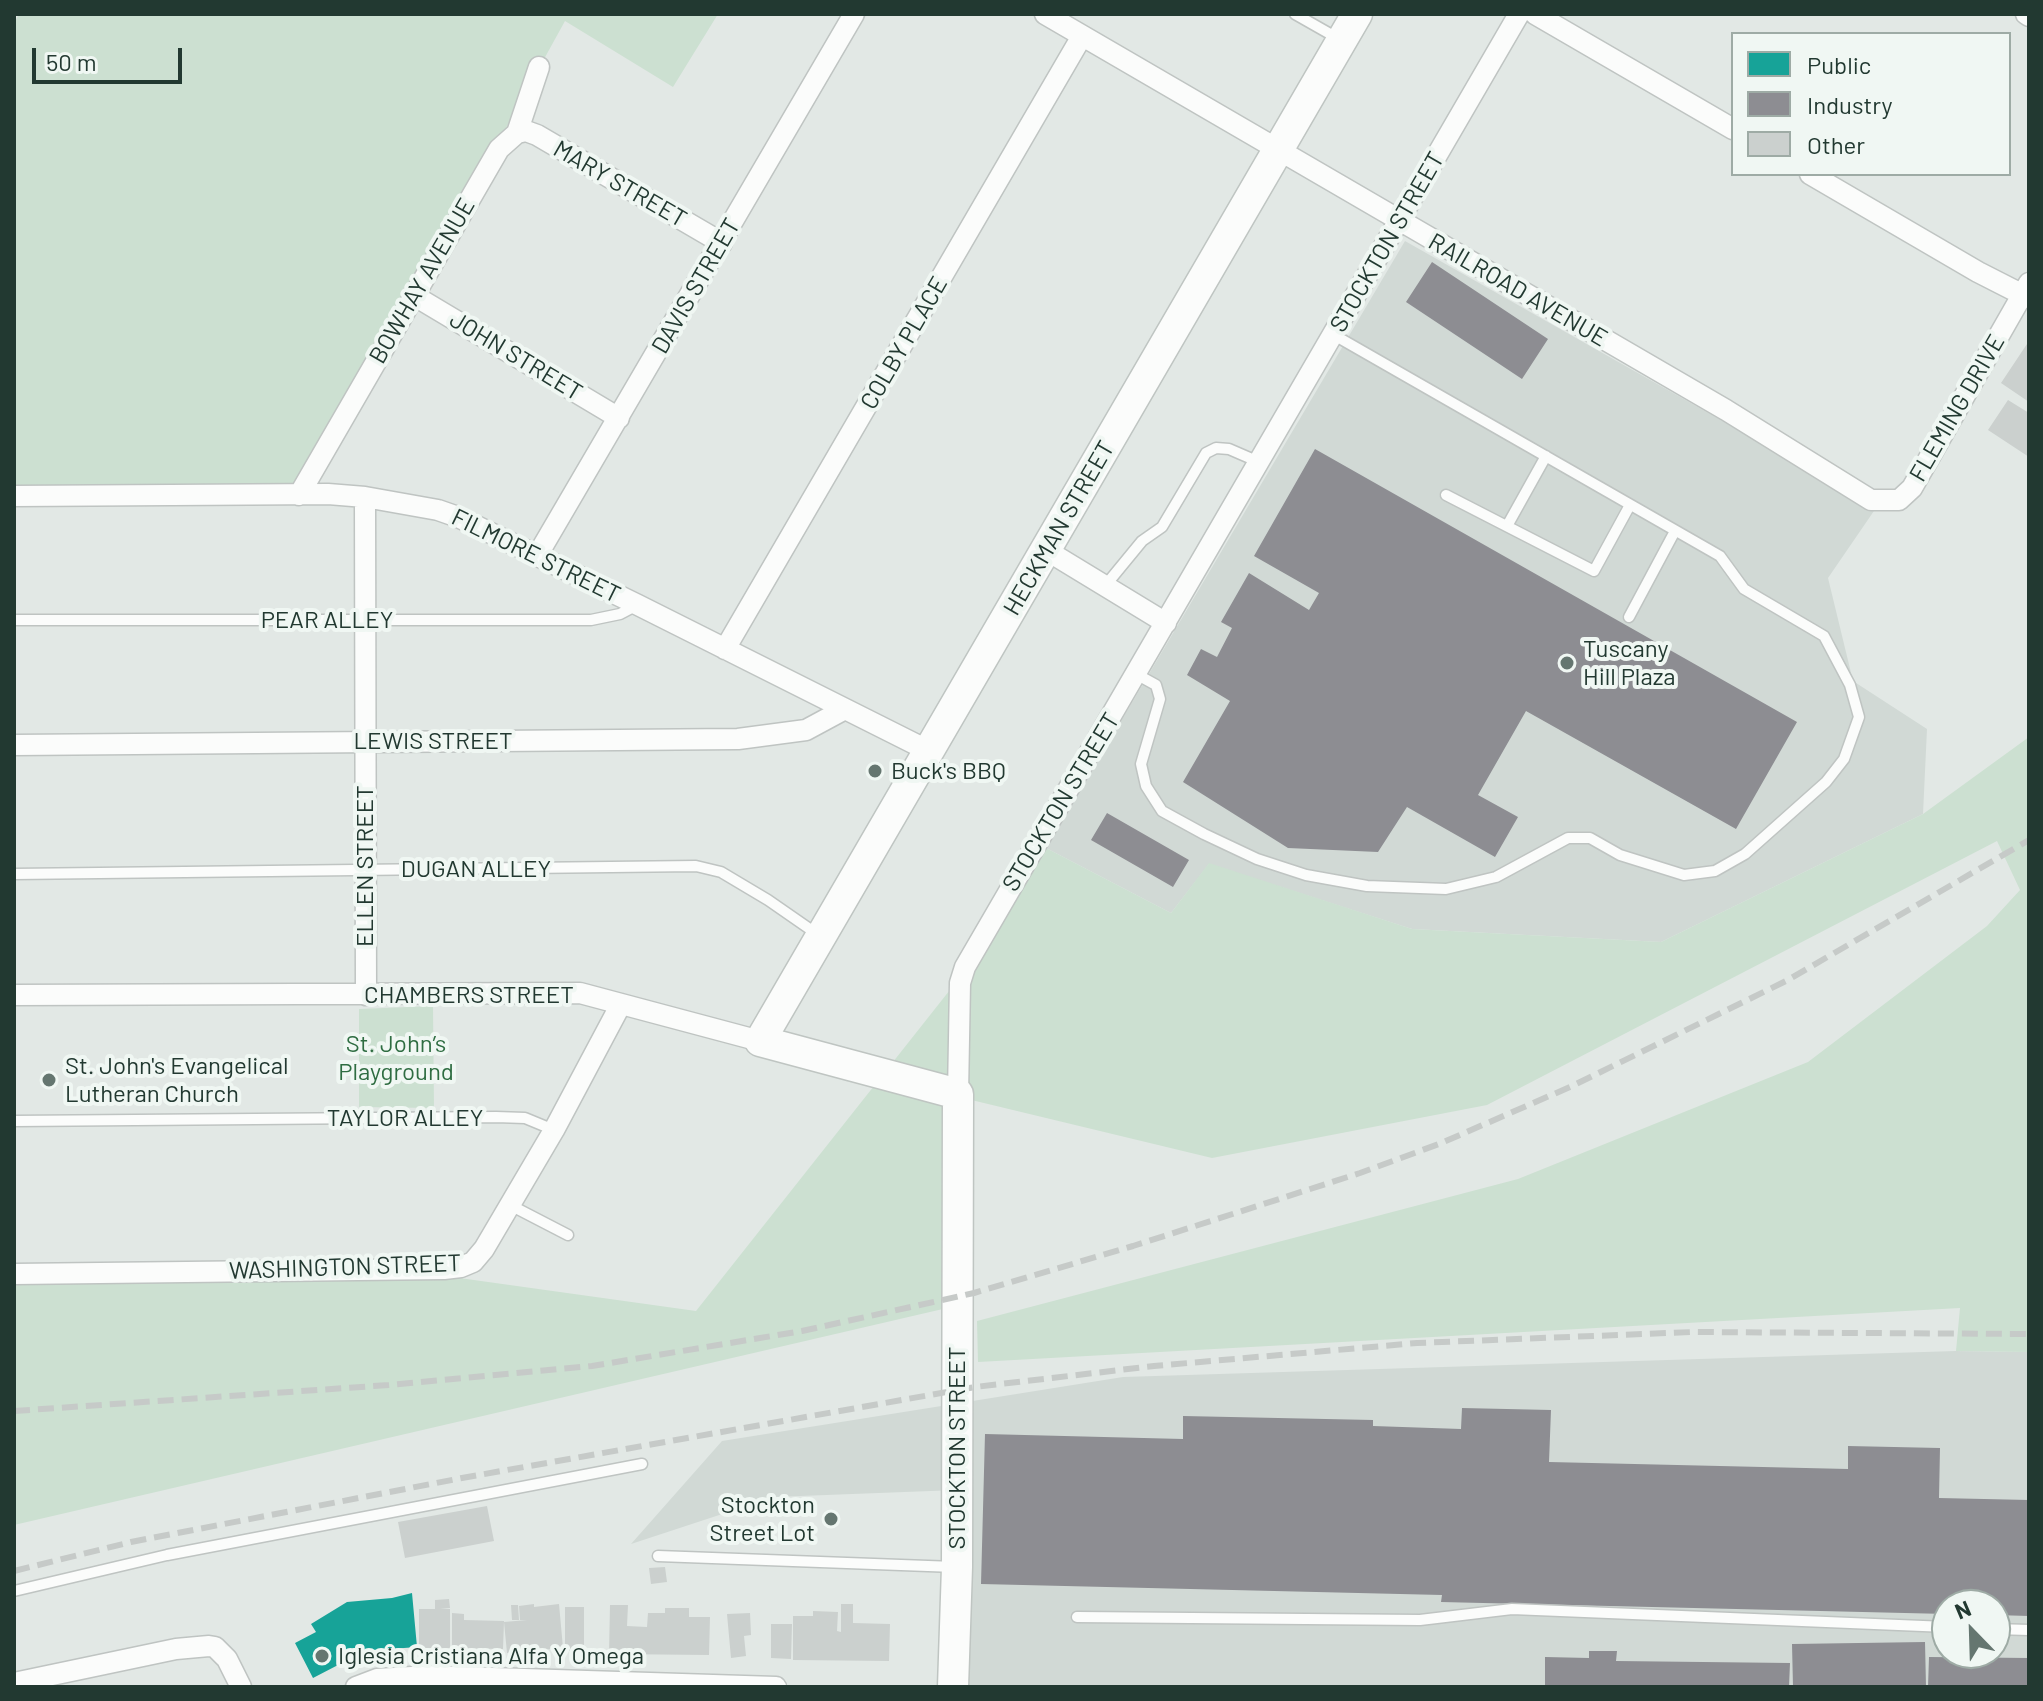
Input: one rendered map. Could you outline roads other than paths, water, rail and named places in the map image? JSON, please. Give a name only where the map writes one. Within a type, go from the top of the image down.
[{"type":"street","name":"DAVIS STREET","points":[[537,556],[854,14]]},
{"type":"street","name":"RAILROAD AVENUE","points":[[1045,14],[1726,410],[1871,500],[1899,500],[1909,491]]},
{"type":"street","name":"HECKMAN STREET","points":[[760,1041],[1357,14]]},
{"type":"street","name":"STOCKTON STREET","points":[[953,1687],[957,1567],[958,1094],[960,983],[965,967],[1519,14]]},
{"type":"street","points":[[1535,14],[1731,128]]},
{"type":"street","name":"COLBY PLACE","points":[[725,649],[1082,36]]},
{"type":"street","name":"BOWHAY AVENUE","points":[[299,495],[499,149],[517,133],[539,67]]},
{"type":"street","name":"MARY STREET","points":[[517,133],[526,131],[537,135],[722,243]]},
{"type":"street","points":[[1813,176],[1978,272],[2027,292]]},
{"type":"street","name":"FLEMING DRIVE","points":[[1909,491],[2027,292]]},
{"type":"street","name":"JOHN STREET","points":[[413,295],[619,418]]},
{"type":"street","name":"FILMORE STREET","points":[[14,496],[231,493],[365,497],[405,502],[458,517],[929,751]]},
{"type":"street","name":"ELLEN STREET","points":[[365,497],[366,995]]},
{"type":"street","points":[[1046,550],[1166,623]]},
{"type":"street","name":"LEWIS STREET","points":[[14,745],[738,739],[806,730],[845,709]]},
{"type":"street","name":"CHAMBERS STREET","points":[[14,995],[580,993],[958,1094]]},
{"type":"street","name":"WASHINGTON STREET","points":[[14,1274],[461,1267],[473,1262],[484,1249],[554,1130],[621,1004]]},
{"type":"street","points":[[14,1683],[176,1649],[209,1646],[215,1647],[227,1659],[241,1687]]},
{"type":"street","points":[[356,1687],[377,1679],[429,1676],[776,1687]]},
{"type":"lane","points":[[1295,14],[1342,41]]},
{"type":"lane","points":[[1136,674],[1156,685],[1160,699],[1141,764],[1146,786],[1162,811],[1244,853],[1306,875],[1367,886],[1446,889],[1496,877],[1568,838],[1590,838],[1620,855],[1684,875],[1715,871],[1745,854],[1826,782],[1844,759],[1859,717],[1850,685],[1824,636],[1744,589],[1720,556],[1334,335]]},
{"type":"lane","points":[[1105,586],[1142,541],[1162,527],[1206,453],[1216,448],[1229,449],[1260,462]]},
{"type":"lane","points":[[1507,526],[1546,456]]},
{"type":"lane","points":[[1446,495],[1594,571],[1630,505]]},
{"type":"lane","points":[[1629,617],[1675,531]]},
{"type":"lane","name":"PEAR ALLEY","points":[[14,620],[591,620],[620,614],[638,605]]},
{"type":"lane","name":"DUGAN ALLEY","points":[[14,874],[364,868],[704,867],[721,872],[822,937]]},
{"type":"lane","name":"TAYLOR ALLEY","points":[[14,1121],[496,1117],[525,1118],[554,1130]]},
{"type":"lane","points":[[510,1205],[568,1235]]},
{"type":"lane","points":[[14,1591],[167,1555],[642,1464]]},
{"type":"lane","points":[[658,1556],[957,1567]]},
{"type":"lane","points":[[1077,1617],[1420,1620],[1512,1609],[1931,1626]]},
{"type":"railway","points":[[14,1411],[389,1385],[592,1366],[802,1331],[974,1293],[1133,1246],[1360,1173],[1439,1144],[1570,1087],[1786,981],[2029,840]]},
{"type":"railway","points":[[14,1571],[131,1542],[462,1478],[975,1387],[1154,1366],[1417,1343],[1693,1332],[2029,1334]]},
{"type":"place","name":"Tuscany Hill Plaza","points":[[1567,663]]},
{"type":"place","name":"Buck's BBQ","points":[[875,771]]},
{"type":"place","name":"St. John's Evangelical Lutheran Church","points":[[49,1080]]},
{"type":"place","name":"Stockton Street Lot","points":[[831,1519]]},
{"type":"place","name":"Iglesia Cristiana Alfa Y Omega","points":[[322,1656]]},
{"type":"park label","name":"St. John’s Playground","points":[[396,1058]]}]
